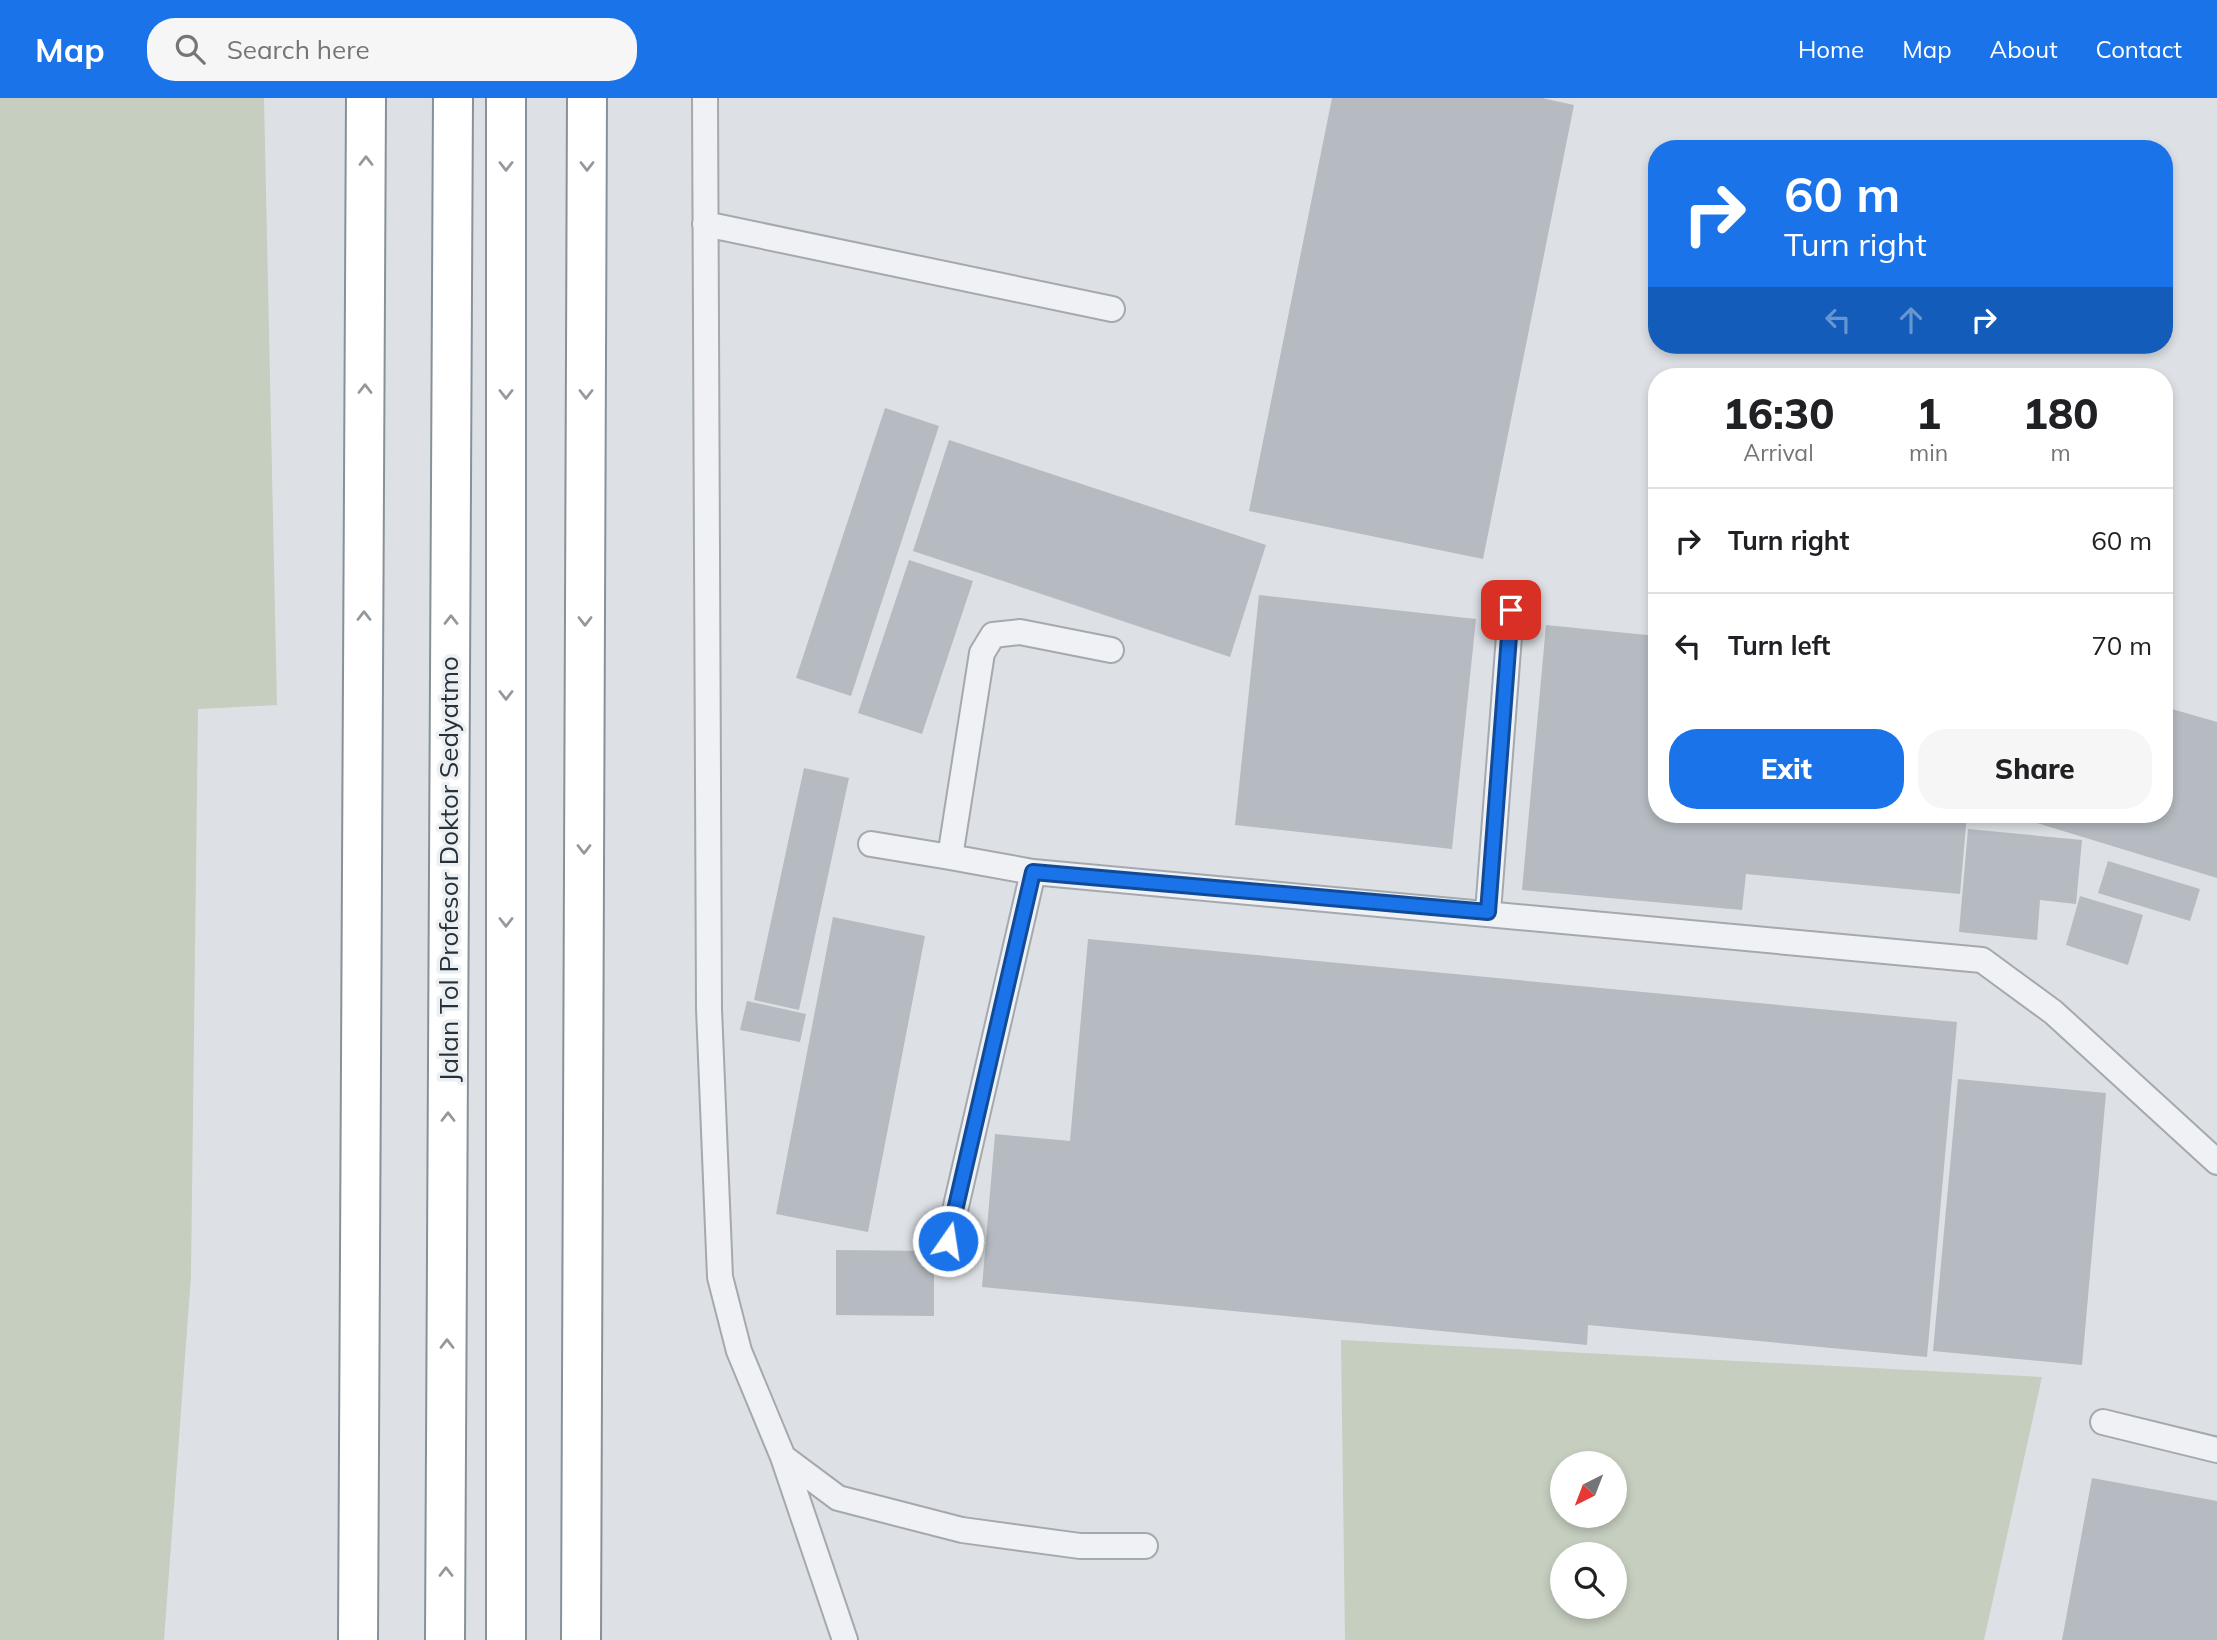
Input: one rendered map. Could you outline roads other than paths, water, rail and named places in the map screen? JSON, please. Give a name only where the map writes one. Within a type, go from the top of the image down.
[{"type":"highway","points":[[358,1640],[366,98]]},
{"type":"highway","name":"Jalan Tol Profesor Doktor Sedyatmo","points":[[445,1640],[453,98]]},
{"type":"highway","points":[[506,98],[506,1640]]},
{"type":"highway","points":[[581,1640],[587,98]]},
{"type":"highway","points":[[339,1640],[364,659]]},
{"type":"lane","points":[[705,98],[709,1009],[720,1277],[739,1352],[783,1457],[845,1640]]},
{"type":"lane","points":[[705,223],[1112,309]]},
{"type":"lane","points":[[1488,912],[1511,610]]},
{"type":"lane","points":[[950,857],[982,653],[993,635],[1020,632],[1111,650]]},
{"type":"lane","points":[[871,844],[1033,872],[1488,912],[1982,960],[2053,1012],[2217,1162]]},
{"type":"lane","points":[[948,1241],[1033,872]]},
{"type":"lane","points":[[2103,1422],[2217,1450]]},
{"type":"lane","points":[[783,1457],[838,1498],[962,1530],[1080,1546],[1145,1546]]}]
